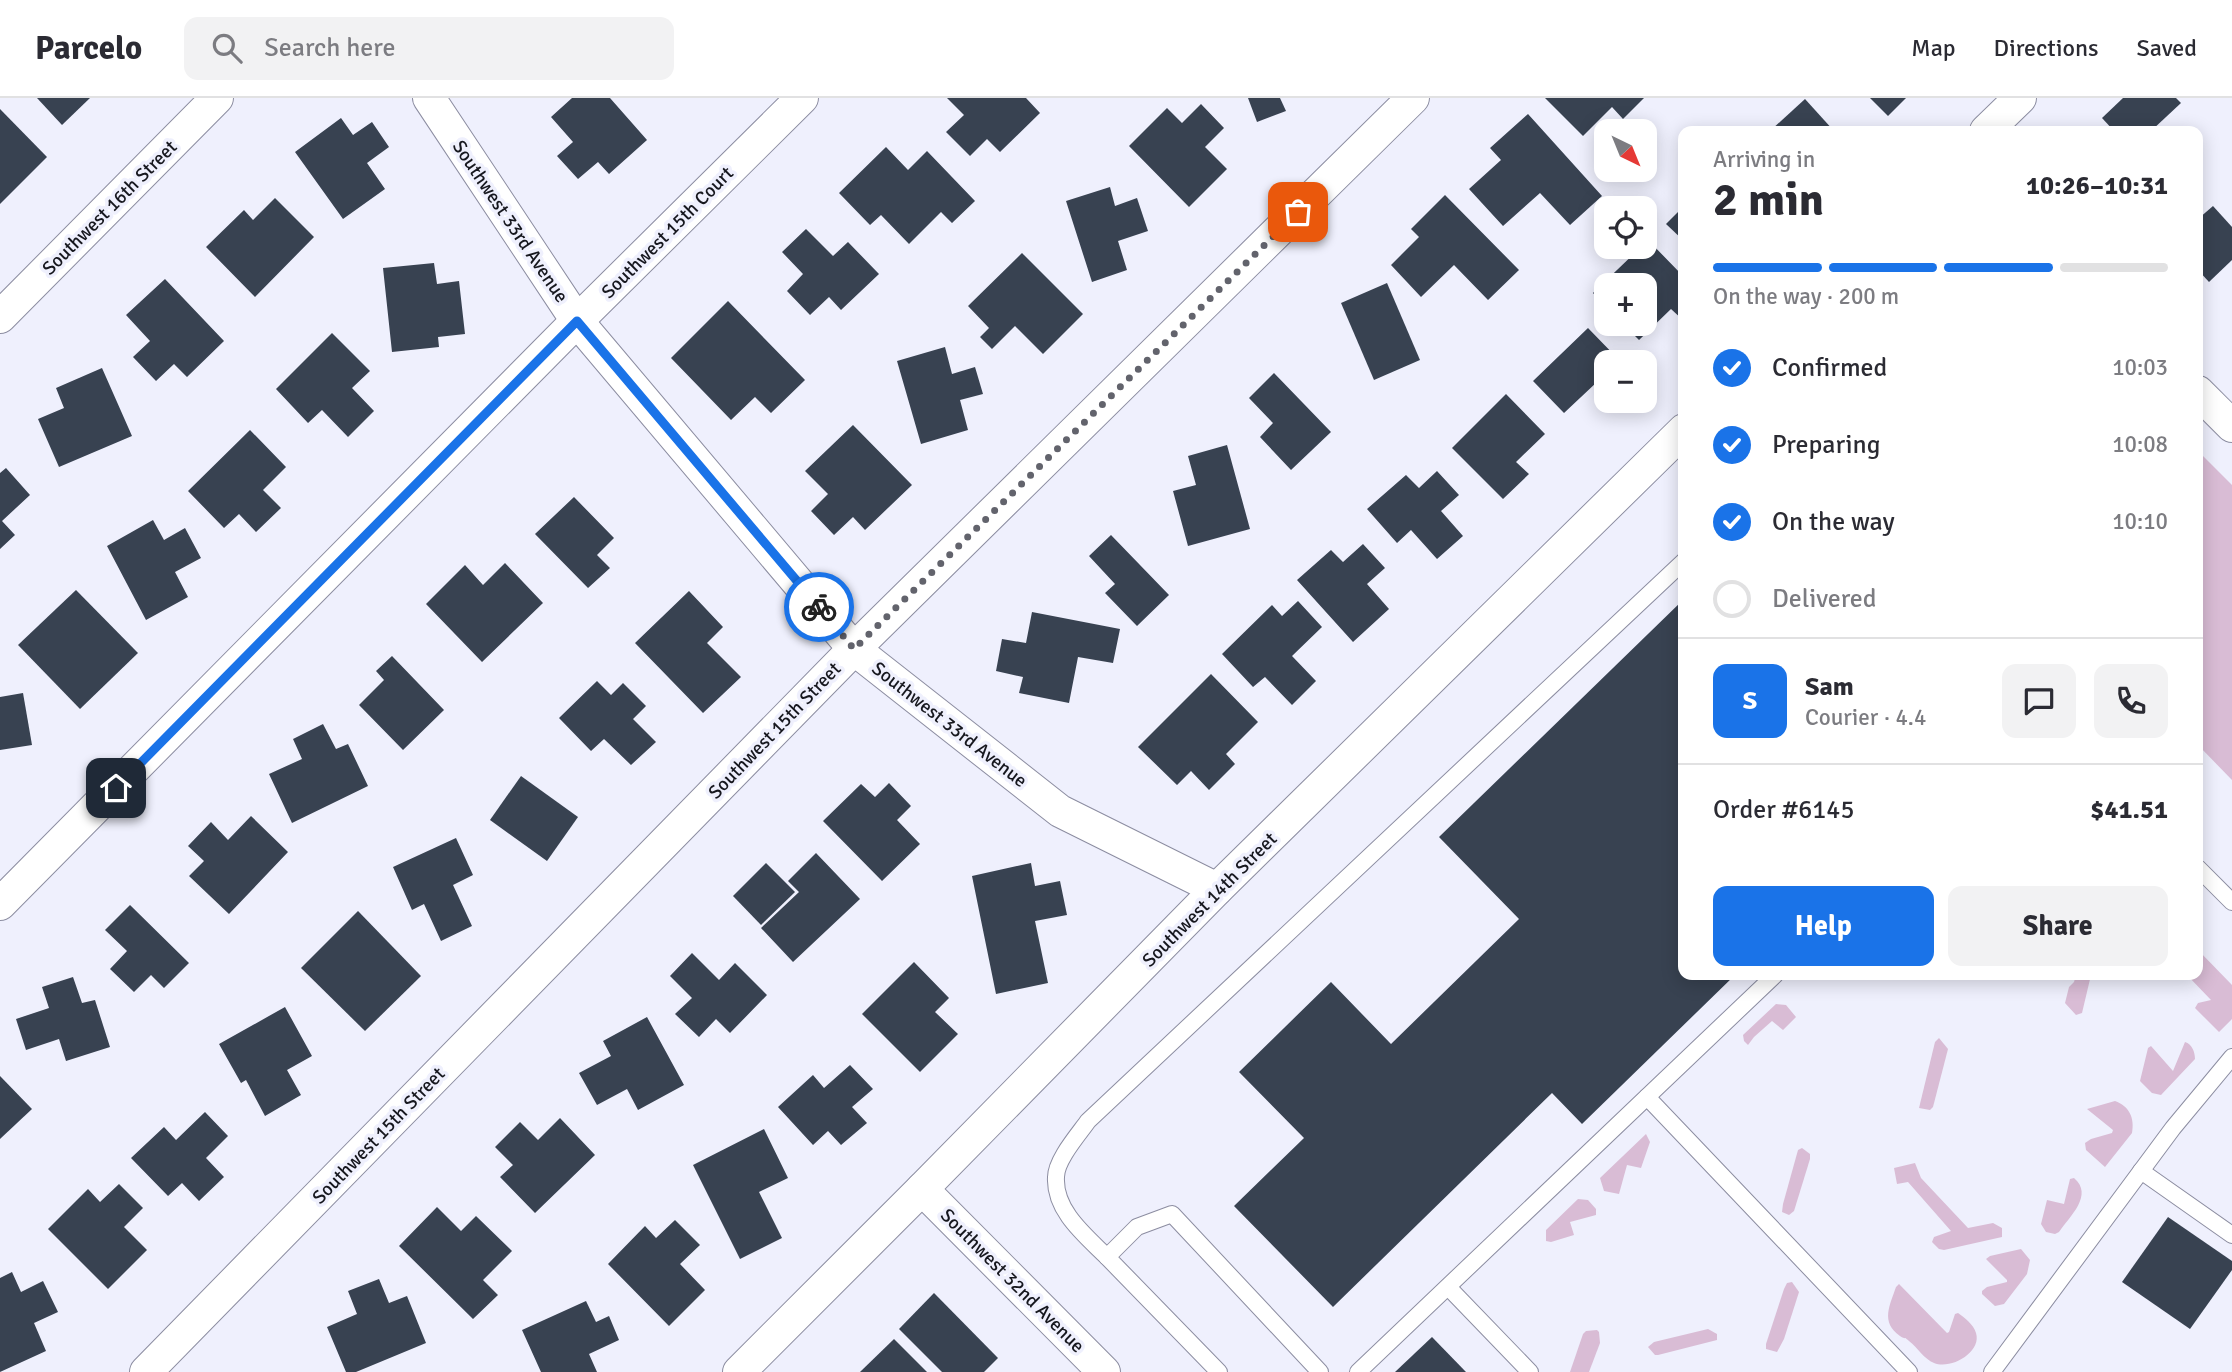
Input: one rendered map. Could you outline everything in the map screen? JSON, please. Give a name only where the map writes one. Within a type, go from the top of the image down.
[{"type":"street","name":"Southwest 16th Street","points":[[0,317],[217,98]]},
{"type":"street","name":"Southwest 33rd Avenue","points":[[429,98],[577,321],[854,649],[1060,811],[1217,889]]},
{"type":"street","name":"Southwest 15th Court","points":[[0,904],[577,321],[802,98]]},
{"type":"street","name":"Southwest 15th Street","points":[[146,1372],[854,649],[1413,98]]},
{"type":"street","points":[[1991,126],[2020,98]]},
{"type":"street","points":[[2203,397],[2232,426]]},
{"type":"street","name":"Southwest 14th Street","points":[[738,1372],[1217,889],[1678,436]]},
{"type":"street","name":"Southwest 32nd Avenue","points":[[922,1189],[1104,1372]]},
{"type":"lane","points":[[1219,1372],[1073,1223],[1059,1200],[1055,1176],[1065,1153],[1088,1121],[1678,567]]},
{"type":"lane","points":[[2203,873],[2232,902]]},
{"type":"lane","points":[[1358,1372],[1770,980]]},
{"type":"lane","points":[[1992,1372],[2173,1128],[2231,1059]]},
{"type":"lane","points":[[1647,1097],[1909,1372]]},
{"type":"lane","points":[[2141,1171],[2232,1235]]},
{"type":"lane","points":[[1107,1257],[1137,1227],[1172,1214],[1320,1372]]},
{"type":"lane","points":[[1448,1287],[1530,1372]]},
{"type":"shaded area","points":[[2203,456],[2232,485],[2232,780],[2203,750]]},
{"type":"shaded area","points":[[2203,955],[2232,985],[2232,1019],[2219,1032],[2195,1008],[2198,1003],[2211,1000],[2192,980],[2203,980]]},
{"type":"shaded area","points":[[2090,980],[2082,1013],[2076,1015],[2065,1003],[2069,987],[2074,982]]},
{"type":"shaded area","points":[[1776,1004],[1786,1005],[1796,1017],[1783,1030],[1772,1021],[1748,1045],[1743,1035]]},
{"type":"shaded area","points":[[1939,1038],[1948,1049],[1933,1107],[1930,1110],[1919,1108],[1935,1042]]},
{"type":"shaded area","points":[[2185,1042],[2193,1049],[2195,1059],[2161,1095],[2152,1093],[2140,1081],[2148,1048],[2151,1046],[2173,1071]]},
{"type":"shaded area","points":[[2115,1101],[2130,1113],[2132,1133],[2105,1167],[2086,1150],[2085,1143],[2112,1133],[2113,1130],[2087,1109]]},
{"type":"shaded area","points":[[1646,1134],[1650,1142],[1641,1168],[1627,1165],[1619,1194],[1604,1191],[1600,1178]]},
{"type":"shaded area","points":[[1802,1148],[1810,1154],[1810,1159],[1794,1211],[1789,1215],[1782,1212],[1783,1204],[1798,1150]]},
{"type":"shaded area","points":[[1915,1163],[1921,1178],[1968,1228],[1993,1223],[2002,1228],[2002,1237],[1939,1249],[1932,1242],[1934,1237],[1951,1231],[1908,1182],[1897,1184],[1894,1168]]},
{"type":"shaded area","points":[[2074,1178],[2082,1191],[2078,1205],[2059,1232],[2046,1232],[2041,1224],[2047,1200],[2064,1204],[2070,1179]]},
{"type":"shaded area","points":[[1578,1199],[1588,1200],[1596,1209],[1596,1215],[1570,1222],[1574,1235],[1546,1241],[1546,1230]]},
{"type":"shaded area","points":[[2021,1249],[2030,1260],[2027,1274],[2004,1304],[1995,1306],[1982,1291],[2007,1280],[1986,1259]]},
{"type":"shaded area","points":[[1792,1282],[1799,1292],[1784,1339],[1777,1352],[1766,1349],[1784,1289],[1787,1283]]},
{"type":"shaded area","points":[[1899,1284],[1947,1333],[1955,1314],[1958,1313],[1968,1322],[1975,1330],[1977,1340],[1970,1353],[1949,1364],[1934,1363],[1894,1331],[1888,1313]]},
{"type":"shaded area","points":[[1708,1329],[1717,1334],[1717,1340],[1658,1355],[1648,1347],[1654,1342]]},
{"type":"shaded area","points":[[1597,1330],[1600,1343],[1589,1372],[1570,1372],[1583,1334]]},
{"type":"building","points":[[37,98],[90,98],[62,125]]},
{"type":"building","points":[[572,98],[610,98],[647,140],[609,174],[598,162],[578,179],[557,156],[573,142],[551,117]]},
{"type":"building","points":[[947,98],[1026,98],[1040,113],[1000,152],[987,139],[970,156],[946,132],[964,115]]},
{"type":"building","points":[[1248,98],[1280,98],[1286,111],[1257,122]]},
{"type":"building","points":[[1545,98],[1644,98],[1623,119],[1612,107],[1600,119],[1594,119],[1594,125],[1583,136]]},
{"type":"building","points":[[1870,98],[1906,98],[1888,116]]},
{"type":"building","points":[[2123,98],[2176,98],[2181,103],[2156,126],[2109,126],[2102,118]]},
{"type":"building","points":[[1805,99],[1829,126],[1775,126]]},
{"type":"building","points":[[1201,104],[1224,128],[1205,147],[1227,169],[1189,207],[1129,146],[1167,108],[1182,123]]},
{"type":"building","points":[[0,109],[47,157],[0,204]]},
{"type":"building","points":[[1528,114],[1602,196],[1594,196],[1594,203],[1570,225],[1540,193],[1503,226],[1469,189],[1501,160],[1490,148]]},
{"type":"building","points":[[341,118],[353,135],[372,122],[389,147],[367,163],[385,189],[343,219],[295,152]]},
{"type":"building","points":[[886,147],[908,170],[927,151],[975,201],[952,223],[941,212],[909,244],[881,215],[870,225],[839,193]]},
{"type":"building","points":[[1110,187],[1115,206],[1137,198],[1148,231],[1118,241],[1127,270],[1092,282],[1066,201]]},
{"type":"building","points":[[1445,195],[1519,270],[1488,300],[1454,265],[1421,297],[1391,265],[1419,237],[1411,229]]},
{"type":"building","points":[[275,198],[314,237],[255,297],[206,247],[244,210],[253,220]]},
{"type":"building","points":[[2213,206],[2232,227],[2232,260],[2209,282],[2203,275],[2203,215]]},
{"type":"building","points":[[1678,212],[1678,235],[1666,224]]},
{"type":"building","points":[[806,229],[833,256],[848,242],[879,274],[841,310],[829,297],[810,315],[787,291],[803,274],[782,252]]},
{"type":"building","points":[[1657,249],[1678,271],[1678,315],[1671,309],[1657,323],[1657,273],[1614,273],[1628,259],[1657,259]]},
{"type":"building","points":[[1022,253],[1083,314],[1043,354],[1015,326],[992,349],[980,337],[989,328],[968,306]]},
{"type":"building","points":[[434,263],[437,284],[459,281],[465,334],[438,337],[439,347],[392,352],[383,268]]},
{"type":"building","points":[[165,279],[224,341],[187,377],[174,364],[156,381],[133,357],[150,341],[126,315]]},
{"type":"building","points":[[1387,283],[1420,360],[1374,380],[1341,303]]},
{"type":"building","points":[[728,301],[805,380],[771,413],[755,397],[731,420],[671,358]]},
{"type":"building","points":[[1588,328],[1609,350],[1594,350],[1594,385],[1564,413],[1533,381]]},
{"type":"building","points":[[332,333],[370,371],[352,388],[374,411],[348,437],[322,410],[308,423],[276,389]]},
{"type":"building","points":[[945,347],[952,374],[975,367],[983,394],[960,400],[968,430],[921,444],[897,361]]},
{"type":"building","points":[[102,368],[132,436],[59,467],[38,419],[64,408],[56,388]]},
{"type":"building","points":[[1274,373],[1331,432],[1291,470],[1260,437],[1273,423],[1249,398]]},
{"type":"building","points":[[1506,394],[1545,434],[1516,462],[1529,474],[1503,499],[1452,448]]},
{"type":"building","points":[[853,425],[912,485],[865,530],[853,517],[834,535],[811,511],[828,494],[805,471]]},
{"type":"building","points":[[250,430],[286,467],[263,490],[281,508],[256,532],[239,514],[224,528],[188,491]]},
{"type":"building","points":[[1227,445],[1250,529],[1188,546],[1173,491],[1196,485],[1188,456]]},
{"type":"building","points":[[6,468],[30,495],[2,521],[15,535],[0,549],[0,473]]},
{"type":"building","points":[[1437,471],[1459,495],[1441,511],[1463,536],[1437,559],[1411,530],[1397,543],[1367,509],[1406,475],[1419,488]]},
{"type":"building","points":[[574,497],[614,538],[597,555],[610,568],[588,588],[535,534]]},
{"type":"building","points":[[153,520],[164,540],[185,528],[201,558],[175,572],[188,597],[146,620],[107,546]]},
{"type":"building","points":[[1111,535],[1169,595],[1137,626],[1105,593],[1115,584],[1089,556]]},
{"type":"building","points":[[1363,544],[1385,568],[1367,584],[1389,609],[1353,642],[1297,580],[1331,550],[1343,562]]},
{"type":"building","points":[[505,563],[543,603],[482,662],[426,604],[465,565],[483,585]]},
{"type":"building","points":[[76,590],[138,653],[80,709],[18,645]]},
{"type":"building","points":[[689,591],[723,627],[707,643],[741,677],[703,713],[635,643]]},
{"type":"building","points":[[1298,601],[1322,627],[1292,656],[1316,681],[1292,705],[1265,677],[1253,687],[1222,654],[1272,605],[1282,616]]},
{"type":"building","points":[[1678,605],[1678,980],[1730,980],[1582,1124],[1552,1093],[1333,1307],[1234,1206],[1304,1138],[1239,1072],[1331,982],[1391,1044],[1519,919],[1439,837]]},
{"type":"building","points":[[1032,612],[1120,629],[1113,663],[1078,657],[1069,703],[1019,693],[1023,677],[996,671],[1002,639],[1026,643]]},
{"type":"building","points":[[392,656],[444,710],[403,750],[359,705],[384,680],[376,671]]},
{"type":"building","points":[[1211,674],[1258,722],[1226,754],[1235,764],[1209,790],[1191,771],[1177,785],[1138,747]]},
{"type":"building","points":[[597,681],[611,695],[623,683],[646,706],[633,719],[656,742],[631,765],[604,739],[591,751],[559,718]]},
{"type":"building","points":[[23,693],[32,745],[0,750],[0,697]]},
{"type":"building","points":[[323,724],[336,749],[348,744],[368,786],[292,823],[269,774],[302,759],[293,739]]},
{"type":"building","points":[[521,776],[578,817],[547,861],[490,820]]},
{"type":"building","points":[[889,783],[911,806],[897,820],[920,844],[882,881],[823,821],[861,784],[875,797]]},
{"type":"building","points":[[251,816],[288,852],[229,914],[189,876],[204,861],[188,846],[211,822],[228,840]]},
{"type":"building","points":[[456,838],[473,875],[453,885],[472,926],[441,941],[424,904],[412,910],[393,867]]},
{"type":"building","points":[[816,853],[860,899],[793,962],[761,928],[799,892],[788,881]]},
{"type":"building","points":[[766,863],[795,892],[761,925],[733,896]]},
{"type":"building","points":[[1031,863],[1035,886],[1060,881],[1067,915],[1035,921],[1048,983],[996,994],[972,876]]},
{"type":"building","points":[[130,905],[189,963],[164,988],[151,975],[134,992],[110,969],[127,951],[105,930]]},
{"type":"building","points":[[358,911],[421,976],[365,1031],[301,968]]},
{"type":"building","points":[[692,953],[719,980],[735,963],[767,995],[730,1033],[716,1019],[699,1037],[675,1014],[692,998],[670,976]]},
{"type":"building","points":[[914,962],[949,998],[935,1012],[958,1034],[920,1072],[862,1014]]},
{"type":"building","points":[[73,977],[82,1003],[95,1000],[110,1047],[66,1061],[59,1039],[26,1050],[16,1019],[49,1008],[42,987]]},
{"type":"building","points":[[285,1007],[312,1056],[287,1070],[301,1095],[265,1116],[246,1080],[241,1083],[219,1044]]},
{"type":"building","points":[[647,1017],[684,1085],[638,1110],[627,1089],[597,1105],[579,1073],[611,1056],[603,1041]]},
{"type":"building","points":[[850,1065],[873,1089],[852,1107],[867,1123],[841,1145],[828,1131],[813,1145],[778,1107],[813,1075],[824,1088]]},
{"type":"building","points":[[0,1076],[32,1109],[0,1139]]},
{"type":"building","points":[[205,1112],[228,1136],[206,1158],[224,1177],[199,1201],[182,1183],[168,1196],[131,1158],[164,1127],[176,1140]]},
{"type":"building","points":[[560,1118],[595,1155],[535,1213],[500,1177],[513,1165],[495,1147],[520,1122],[538,1140]]},
{"type":"building","points":[[764,1129],[788,1178],[759,1192],[782,1238],[740,1259],[693,1165]]},
{"type":"building","points":[[119,1184],[143,1208],[124,1227],[147,1250],[108,1289],[48,1229],[88,1189],[100,1202]]},
{"type":"building","points":[[437,1207],[461,1231],[476,1216],[512,1251],[483,1280],[498,1295],[473,1319],[399,1246]]},
{"type":"building","points":[[2168,1217],[2232,1261],[2232,1270],[2190,1329],[2122,1282]]},
{"type":"building","points":[[675,1220],[700,1245],[680,1264],[705,1290],[669,1326],[608,1264],[645,1226],[656,1238]]},
{"type":"building","points":[[12,1272],[21,1292],[43,1281],[58,1312],[34,1323],[46,1351],[0,1372],[0,1278]]},
{"type":"building","points":[[379,1279],[389,1303],[407,1296],[426,1343],[356,1372],[346,1372],[327,1327],[357,1314],[348,1291]]},
{"type":"building","points":[[934,1293],[998,1358],[984,1372],[942,1372],[899,1329]]},
{"type":"building","points":[[586,1301],[596,1322],[609,1316],[619,1340],[589,1354],[597,1372],[541,1372],[522,1330]]},
{"type":"building","points":[[1432,1337],[1466,1372],[1395,1372]]},
{"type":"building","points":[[894,1339],[927,1372],[860,1372]]},
{"type":"way so far","points":[[819,607],[854,649],[1298,212]]},
{"type":"route","points":[[116,788],[577,321],[819,607]]}]
